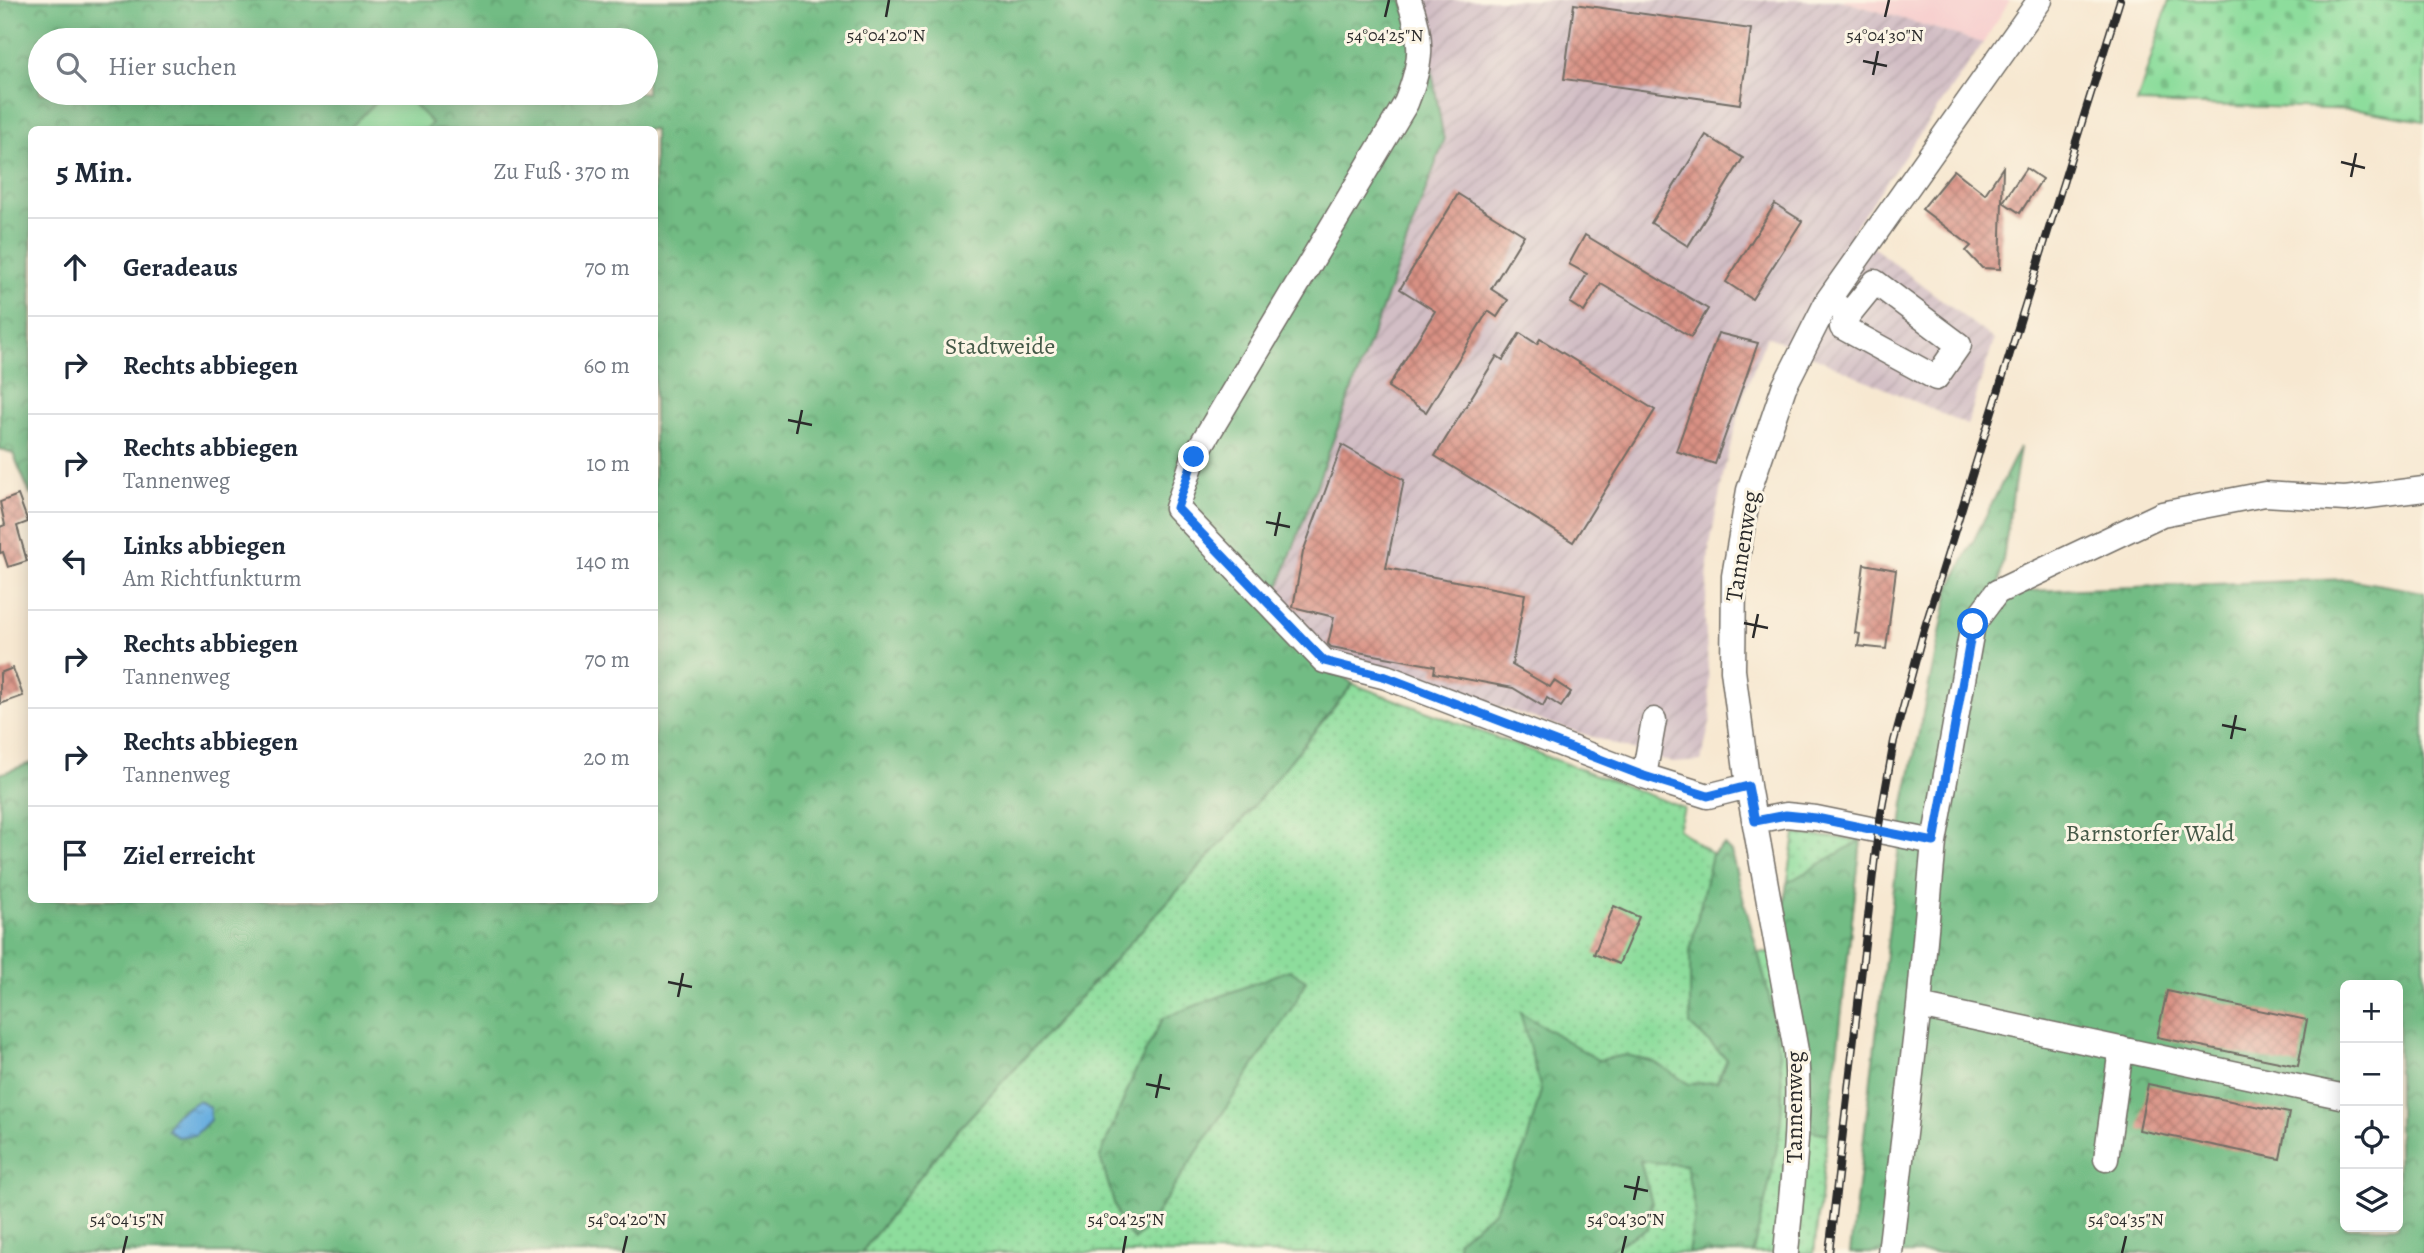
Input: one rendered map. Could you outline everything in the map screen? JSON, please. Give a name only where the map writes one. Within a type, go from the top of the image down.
[{"type":"street","points":[[1409,0],[1419,29],[1420,70],[1406,103],[1194,457],[1177,508],[1324,661],[1386,677],[1644,776],[1708,796],[1748,786]]},
{"type":"street","name":"Tannenweg","points":[[1786,1253],[1798,1128],[1796,1051],[1748,786],[1732,643],[1734,576],[1749,490],[1770,421],[1802,345],[1828,300],[2040,0]]},
{"type":"street","points":[[1875,282],[1959,345],[1936,378],[1842,327],[1849,314],[1875,282]]},
{"type":"street","points":[[1828,300],[1849,314]]},
{"type":"street","points":[[1890,1253],[1920,1006],[1934,842],[1973,624],[1997,592],[2162,514],[2265,494],[2345,499],[2424,489]]},
{"type":"street","points":[[1644,776],[1654,720]]},
{"type":"street","points":[[1755,821],[1786,815],[1816,818],[1934,842]]},
{"type":"street","points":[[1920,1006],[2340,1096]]},
{"type":"street","points":[[2106,1160],[2121,1049]]},
{"type":"shaded area","points":[[1419,0],[1840,0],[1983,43],[1852,231],[1994,340],[1967,425],[1767,336],[1744,393],[1724,471],[1709,549],[1705,620],[1711,718],[1701,761],[1673,763],[1313,647],[1274,601],[1444,142]]},
{"type":"shaded area","points":[[1840,0],[2010,0],[1983,43]]},
{"type":"green space","name":"Stadtweide","points":[[0,0],[1402,0],[1430,60],[1444,141],[1274,600],[1324,661],[1353,684],[1237,826],[945,1144],[861,1253],[0,1253],[0,774],[28,764],[28,903],[658,903],[658,126],[28,126],[28,489],[13,453],[0,449]]},
{"type":"green space","points":[[2169,0],[2424,0],[2424,121],[2359,110],[2137,103]]},
{"type":"green space","points":[[373,105],[414,105],[432,123],[429,126],[352,126]]},
{"type":"green space","name":"Barnstorfer Wald","points":[[2020,447],[1998,592],[2347,579],[2424,592],[2424,1253],[1850,1253],[1904,803],[1949,590]]},
{"type":"green space","points":[[1353,684],[1684,808],[1678,829],[1712,854],[1724,845],[1731,852],[1756,953],[1777,951],[1795,834],[1861,840],[1814,1253],[861,1253],[945,1144],[1237,826]]},
{"type":"green space","points":[[1861,840],[1828,1134],[1798,1128],[1777,951],[1787,883]]},
{"type":"green space","points":[[1724,845],[1731,852],[1762,968],[1780,1057],[1780,1128],[1753,1253],[1688,1253],[1695,1210],[1686,1165],[1640,1161],[1652,1203],[1648,1228],[1603,1253],[1460,1253],[1457,1241],[1494,1211],[1526,1145],[1541,1090],[1520,1012],[1598,1060],[1627,1055],[1654,1062],[1689,1084],[1717,1082],[1727,1059],[1690,1025],[1690,951],[1712,854]]},
{"type":"green space","points":[[1289,970],[1306,980],[1295,1003],[1149,1225],[1134,1240],[1121,1226],[1100,1157],[1134,1074],[1163,1018]]},
{"type":"water","points":[[199,1100],[210,1108],[210,1120],[195,1135],[177,1137],[167,1129],[174,1116]]},
{"type":"building","points":[[1574,4],[1751,29],[1740,104],[1564,79]]},
{"type":"building","points":[[1706,135],[1743,158],[1688,246],[1651,223]]},
{"type":"building","points":[[2003,167],[2000,269],[1982,268],[1966,251],[1971,246],[1922,209],[1954,170],[1985,194]]},
{"type":"building","points":[[2026,168],[2042,179],[2020,213],[2003,202]]},
{"type":"building","points":[[1458,194],[1524,235],[1491,289],[1508,300],[1497,317],[1488,311],[1426,412],[1388,387],[1435,311],[1400,289]]},
{"type":"building","points":[[1775,204],[1802,221],[1752,299],[1726,282]]},
{"type":"building","points":[[1585,235],[1708,309],[1691,337],[1601,284],[1584,312],[1570,303],[1587,274],[1569,264]]},
{"type":"building","points":[[1520,333],[1537,344],[1540,339],[1655,410],[1573,542],[1435,456],[1497,356],[1503,360]]},
{"type":"building","points":[[1718,333],[1758,343],[1715,464],[1676,451]]},
{"type":"building","points":[[1342,445],[1404,480],[1386,568],[1525,594],[1512,665],[1550,687],[1554,681],[1571,692],[1561,707],[1547,698],[1543,706],[1513,688],[1434,673],[1435,666],[1331,647],[1328,644],[1334,617],[1293,607],[1303,552]]},
{"type":"building","points":[[18,495],[28,522],[17,526],[27,561],[8,567],[3,552],[0,553],[0,527],[5,525],[0,502]]},
{"type":"building","points":[[1864,564],[1896,570],[1886,649],[1858,646],[1860,634],[1855,633]]},
{"type":"building","points":[[13,668],[23,696],[0,704],[0,673]]},
{"type":"building","points":[[1614,906],[1639,917],[1619,964],[1594,954]]},
{"type":"building","points":[[2167,991],[2307,1020],[2298,1066],[2157,1037]]},
{"type":"building","points":[[2148,1084],[2289,1113],[2280,1159],[2139,1130]]},
{"type":"railway","points":[[1829,1253],[1878,831],[1894,741],[1923,633],[2120,0]]},
{"type":"route","points":[[1194,457],[1177,508],[1324,661],[1386,677],[1644,776],[1708,796],[1748,786],[1755,821],[1786,815],[1816,818],[1934,842],[1973,624]]}]
